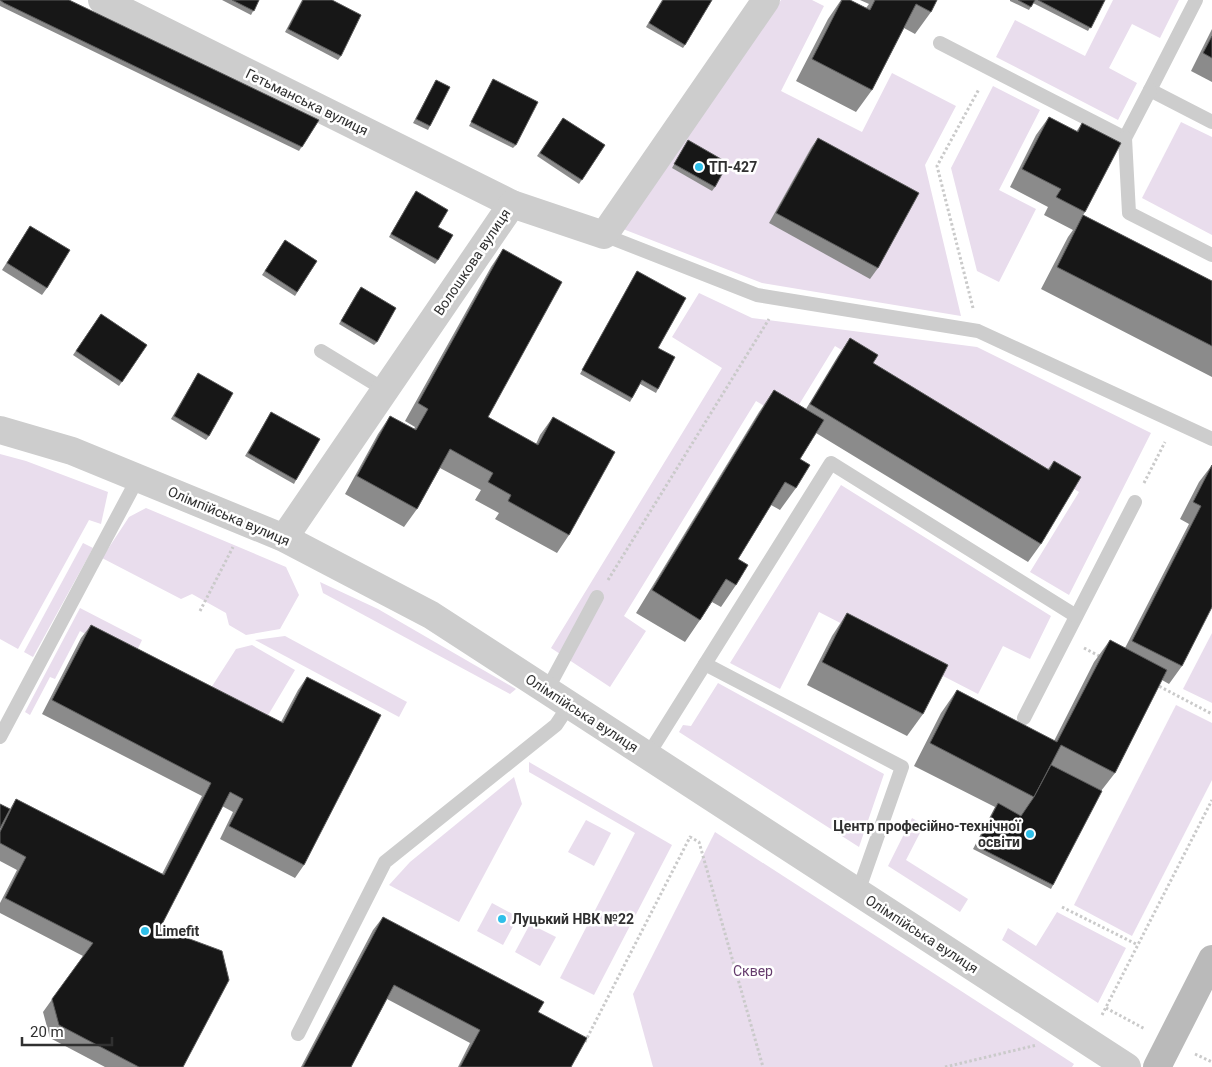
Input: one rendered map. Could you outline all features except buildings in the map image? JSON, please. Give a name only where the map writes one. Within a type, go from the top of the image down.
[{"type":"main road","points":[[1157,1067],[1212,959]]},
{"type":"street","name":"Гетьманська вулиця","points":[[102,0],[512,204]]},
{"type":"street","points":[[604,235],[766,0]]},
{"type":"street","name":"Волошкова вулиця","points":[[284,538],[512,204],[604,235]]},
{"type":"street","name":"Олімпійська вулиця","points":[[0,430],[72,451],[284,538],[431,615],[1127,1067]]},
{"type":"lane","points":[[1196,0],[1125,138],[1129,213],[1212,255]]},
{"type":"lane","points":[[940,43],[1125,138]]},
{"type":"lane","points":[[1150,90],[1212,122]]},
{"type":"lane","points":[[604,235],[757,295],[978,331],[1212,438]]},
{"type":"lane","points":[[321,351],[385,390]]},
{"type":"lane","points":[[648,756],[831,463],[1076,616]]},
{"type":"lane","points":[[0,737],[138,478]]},
{"type":"lane","points":[[1024,718],[1135,502]]},
{"type":"lane","points":[[547,690],[597,597]]},
{"type":"lane","points":[[705,664],[902,767],[858,892]]},
{"type":"lane","points":[[298,1034],[384,862],[556,725],[570,704]]},
{"type":"path","points":[[978,331],[937,166],[990,69]]},
{"type":"path","points":[[597,597],[782,299]]},
{"type":"path","points":[[1135,502],[1176,422]]},
{"type":"path","points":[[200,611],[236,542]]},
{"type":"path","points":[[1065,638],[1108,660]]},
{"type":"path","points":[[1151,683],[1212,714]]},
{"type":"path","points":[[1088,1043],[1212,800]]},
{"type":"path","points":[[582,1046],[690,837],[699,842],[763,1067]]},
{"type":"path","points":[[1062,907],[1138,945]]},
{"type":"path","points":[[945,1067],[1046,1042]]},
{"type":"green space","points":[[781,0],[812,0],[824,6],[781,91],[862,132],[892,73],[956,106],[925,165],[961,316],[762,283],[623,229]]},
{"type":"green space","points":[[1113,0],[1179,0],[1160,38],[1132,24],[1109,68],[1137,83],[1118,120],[996,57],[1015,20],[1085,56]]},
{"type":"green space","points":[[993,86],[1040,110],[999,190],[1036,209],[999,282],[977,271],[951,168]]},
{"type":"green space","points":[[1181,122],[1212,137],[1212,235],[1142,198]]},
{"type":"green space","points":[[699,293],[752,318],[977,347],[1151,433],[1069,595],[1030,572],[1079,492],[835,346],[789,421],[756,401],[624,616],[646,631],[610,687],[551,648],[722,368],[672,337]]},
{"type":"green space","points":[[0,454],[26,461],[108,492],[101,524],[89,520],[18,649],[0,639]]},
{"type":"green space","points":[[841,485],[1051,616],[1030,659],[1003,646],[978,694],[819,612],[780,689],[730,663]]},
{"type":"green space","points":[[146,508],[286,567],[299,595],[280,629],[246,635],[229,625],[226,613],[192,594],[181,599],[102,558],[129,517]]},
{"type":"green space","points":[[83,543],[93,548],[33,657],[24,652]]},
{"type":"green space","points":[[320,582],[378,609],[516,689],[510,694],[323,593]]},
{"type":"green space","points":[[80,608],[142,640],[133,659],[80,631],[55,679],[50,677],[30,715],[25,712]]},
{"type":"green space","points":[[1212,633],[1212,703],[1183,689]]},
{"type":"green space","points":[[285,636],[407,702],[399,717],[255,640]]},
{"type":"green space","points":[[252,645],[295,670],[264,722],[209,691],[236,649]]},
{"type":"green space","points":[[718,683],[884,774],[859,847],[679,732],[683,725],[691,726]]},
{"type":"green space","points":[[1176,705],[1212,723],[1212,780],[1132,936],[1074,905]]},
{"type":"green space","points":[[529,762],[672,845],[594,995],[560,978],[635,833],[529,772]]},
{"type":"green space","points":[[514,777],[522,804],[459,922],[389,885],[410,862]]},
{"type":"green space","points":[[912,818],[924,825],[906,860],[968,899],[960,912],[888,866]]},
{"type":"green space","points":[[586,820],[611,833],[594,866],[568,852]]},
{"type":"green space","name":"Сквер","points":[[715,832],[1074,1064],[1072,1067],[653,1067],[633,994]]},
{"type":"green space","points":[[492,903],[518,917],[503,945],[477,931]]},
{"type":"green space","points":[[1057,912],[1126,948],[1098,1003],[1002,940],[1008,928],[1036,946]]},
{"type":"green space","points":[[530,924],[556,937],[540,966],[515,952]]},
{"type":"place","name":"ТП-427","points":[[699,167]]},
{"type":"place","name":"Центр професійно-технічної освіти","points":[[1030,834]]},
{"type":"place","name":"Луцький НВК №22","points":[[502,919]]},
{"type":"place","name":"Limefit","points":[[145,931]]}]
